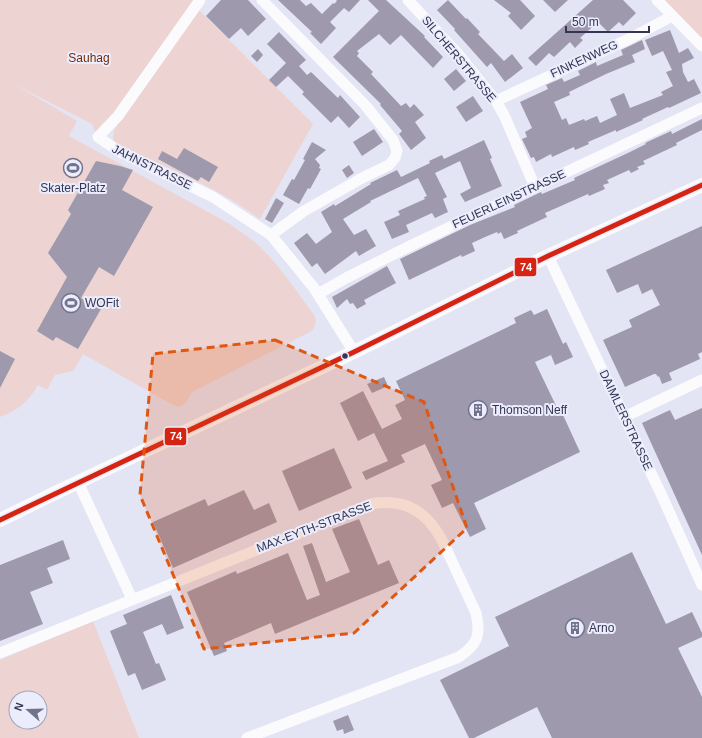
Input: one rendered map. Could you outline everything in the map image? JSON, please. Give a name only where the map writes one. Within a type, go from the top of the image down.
[{"type":"main road","points":[[0,520],[354,352],[548,256],[702,185]]},
{"type":"street","name":"JAHNSTRASSE","points":[[200,0],[122,110],[98,137],[107,144],[132,158],[179,179],[213,197],[271,235],[318,294],[354,352]]},
{"type":"street","points":[[262,0],[366,106],[393,140],[397,151],[395,158],[389,165],[362,178],[316,204],[271,235]]},
{"type":"street","name":"SILCHERSTRASSE","points":[[408,0],[458,54],[496,100],[535,187]]},
{"type":"street","points":[[657,0],[702,46]]},
{"type":"street","name":"FINKENWEG","points":[[496,100],[631,38],[672,16]]},
{"type":"street","name":"FEUERLEINSTRASSE","points":[[318,294],[405,248],[702,108]]},
{"type":"street","name":"DAIMLERSTRASSE","points":[[548,256],[702,585]]},
{"type":"street","points":[[624,417],[702,380]]},
{"type":"street","points":[[78,482],[132,599]]},
{"type":"street","name":"MAX-EYTH-STRASSE","points":[[0,653],[372,504],[397,502],[408,506],[430,520],[443,542],[476,613],[478,635],[475,643],[469,650],[459,656],[247,738]]},
{"type":"highlighted area","points":[[275,340],[424,402],[467,528],[354,633],[204,649],[140,495],[153,354]]},
{"type":"green space","name":"Sauhag","points":[[0,0],[200,0],[98,137],[92,124],[14,84],[77,121],[69,136],[230,224],[253,241],[267,254],[314,315],[316,323],[312,331],[192,392],[186,403],[179,407],[171,404],[83,354],[73,371],[55,375],[47,390],[38,385],[22,405],[0,417]]},
{"type":"green space","points":[[657,0],[702,0],[702,46]]},
{"type":"green space","points":[[199,10],[313,124],[260,219],[233,201],[204,185],[174,170],[121,148],[113,138],[114,130]]},
{"type":"green space","points":[[93,621],[139,738],[0,738],[0,660]]},
{"type":"building","points":[[221,0],[248,0],[266,19],[248,36],[241,28],[229,39],[206,16]]},
{"type":"building","points":[[278,0],[300,0],[306,6],[311,3],[322,14],[337,1],[336,0],[360,0],[349,12],[344,8],[330,22],[336,28],[321,44],[310,33],[312,32]]},
{"type":"building","points":[[368,0],[386,0],[425,36],[424,37],[443,57],[433,68],[401,35],[390,45],[379,34],[357,51],[359,53],[357,56],[373,72],[371,74],[401,106],[406,103],[410,108],[414,104],[424,115],[415,122],[426,138],[411,150],[399,134],[402,131],[380,105],[381,104],[333,57],[379,11]]},
{"type":"building","points":[[448,0],[480,32],[478,34],[504,61],[512,54],[523,68],[505,82],[491,63],[487,67],[437,10]]},
{"type":"building","points":[[494,0],[520,0],[535,16],[521,30],[508,16],[511,13]]},
{"type":"building","points":[[543,0],[568,0],[555,12]]},
{"type":"building","points":[[593,0],[623,0],[636,13],[623,26],[619,22],[608,32],[598,22],[580,38],[583,40],[575,48],[570,42],[554,57],[549,53],[536,66],[528,58]]},
{"type":"building","points":[[670,30],[679,53],[688,48],[694,58],[682,64],[683,72],[688,82],[694,79],[701,93],[616,132],[616,130],[588,142],[589,144],[575,150],[574,147],[552,157],[551,154],[536,162],[534,157],[531,158],[522,139],[527,137],[525,132],[532,128],[520,102],[548,89],[546,85],[562,78],[564,82],[580,75],[578,71],[596,62],[597,66],[623,55],[621,50],[642,40],[645,49],[632,55],[635,62],[569,92],[570,95],[554,102],[562,120],[566,118],[569,125],[597,116],[600,123],[617,115],[610,99],[624,93],[630,108],[663,95],[661,92],[673,86],[666,72],[672,70],[663,51],[652,56],[645,40]]},
{"type":"building","points":[[279,32],[306,60],[299,66],[307,75],[311,72],[338,98],[340,95],[360,117],[349,128],[338,116],[331,123],[302,94],[304,92],[288,76],[276,87],[269,80],[286,63],[267,44]]},
{"type":"building","points":[[258,49],[263,55],[257,62],[251,56]]},
{"type":"building","points":[[456,69],[466,81],[454,91],[444,79]]},
{"type":"building","points":[[473,96],[483,111],[466,122],[456,107]]},
{"type":"building","points":[[702,119],[702,130],[676,143],[677,145],[643,161],[645,164],[637,167],[639,169],[631,173],[629,170],[607,180],[609,183],[603,185],[605,189],[589,196],[588,194],[545,213],[547,217],[517,231],[518,233],[504,239],[501,232],[498,234],[497,232],[472,243],[475,251],[462,257],[461,255],[409,280],[400,259],[470,225],[515,207],[514,205],[541,192],[542,194],[575,180],[574,178],[630,152],[646,144],[645,143],[671,131],[672,134]]},
{"type":"building","points":[[374,129],[383,142],[362,156],[353,142]]},
{"type":"building","points":[[484,140],[492,158],[490,159],[502,186],[465,202],[460,194],[471,188],[460,161],[435,173],[447,197],[443,199],[448,212],[435,218],[432,213],[406,225],[409,232],[392,239],[384,222],[400,215],[398,211],[425,199],[424,197],[427,196],[418,178],[370,201],[371,202],[343,219],[354,235],[366,229],[376,246],[359,256],[356,251],[325,274],[317,263],[312,267],[294,243],[307,233],[316,244],[332,232],[321,212],[334,204],[335,206],[371,184],[370,183],[397,170],[401,177],[430,163],[429,161],[442,155],[444,159]]},
{"type":"building","points":[[312,142],[326,150],[315,159],[320,165],[319,168],[321,169],[310,189],[308,188],[299,204],[283,195],[292,179],[294,180],[305,160],[303,159]]},
{"type":"building","points":[[184,148],[218,167],[209,182],[201,177],[198,181],[158,159],[162,151],[177,159]]},
{"type":"building","points":[[96,161],[133,170],[122,190],[153,207],[114,276],[99,267],[81,298],[101,309],[78,349],[56,337],[53,341],[37,331],[67,277],[48,253],[71,214],[68,210]]},
{"type":"building","points":[[349,165],[354,173],[347,178],[342,170]]},
{"type":"building","points":[[276,198],[284,203],[272,223],[265,219]]},
{"type":"building","points":[[702,226],[702,352],[698,354],[700,359],[669,373],[672,380],[662,384],[659,376],[658,377],[654,374],[625,387],[603,340],[632,327],[629,320],[660,305],[652,289],[642,294],[638,284],[617,293],[606,270]]},
{"type":"building","points":[[387,266],[396,283],[364,300],[366,304],[357,309],[353,303],[350,304],[347,299],[337,308],[332,297]]},
{"type":"building","name":"Thomson Neff","points":[[547,309],[563,344],[566,342],[573,357],[555,365],[551,355],[535,362],[561,416],[563,415],[580,452],[474,503],[486,529],[470,537],[453,503],[442,508],[431,485],[442,480],[425,444],[401,455],[405,462],[366,480],[362,472],[388,461],[374,433],[358,441],[340,403],[363,391],[382,429],[402,419],[395,405],[405,400],[396,381],[516,323],[514,318],[531,310],[534,315]]},
{"type":"building","points":[[0,351],[15,359],[0,388]]},
{"type":"building","points":[[384,377],[388,386],[372,393],[367,384]]},
{"type":"building","points":[[702,408],[702,555],[642,423],[670,410],[675,420]]},
{"type":"building","points":[[334,448],[352,488],[299,511],[282,471]]},
{"type":"building","points":[[244,490],[254,510],[269,503],[277,522],[173,568],[153,522],[205,499],[208,506]]},
{"type":"building","points":[[359,519],[378,565],[389,560],[399,583],[275,634],[271,623],[224,643],[227,651],[214,656],[187,592],[236,571],[237,574],[288,553],[307,600],[320,595],[303,546],[312,543],[326,582],[350,572],[332,529]]},
{"type":"building","points":[[63,540],[70,559],[47,568],[53,583],[30,592],[43,624],[0,641],[0,565]]},
{"type":"building","points":[[632,552],[666,624],[692,612],[702,633],[702,637],[678,648],[702,697],[702,738],[552,738],[537,707],[474,738],[469,738],[440,680],[509,646],[495,617]]},
{"type":"building","points":[[171,595],[184,628],[167,635],[162,624],[143,632],[156,664],[159,663],[166,680],[142,690],[135,673],[128,676],[110,631],[127,624],[123,615]]},
{"type":"building","points":[[348,715],[354,730],[344,734],[343,729],[337,731],[333,721]]},
{"type":"transit line","name":"74","points":[[0,520],[354,352],[548,256],[702,185]]},
{"type":"place","name":"Skater-Platz","points":[[73,168]]},
{"type":"place","name":"WOFit","points":[[71,303]]},
{"type":"place","name":"Thomson Neff","points":[[478,410]]},
{"type":"place","name":"Arno","points":[[575,628]]}]
